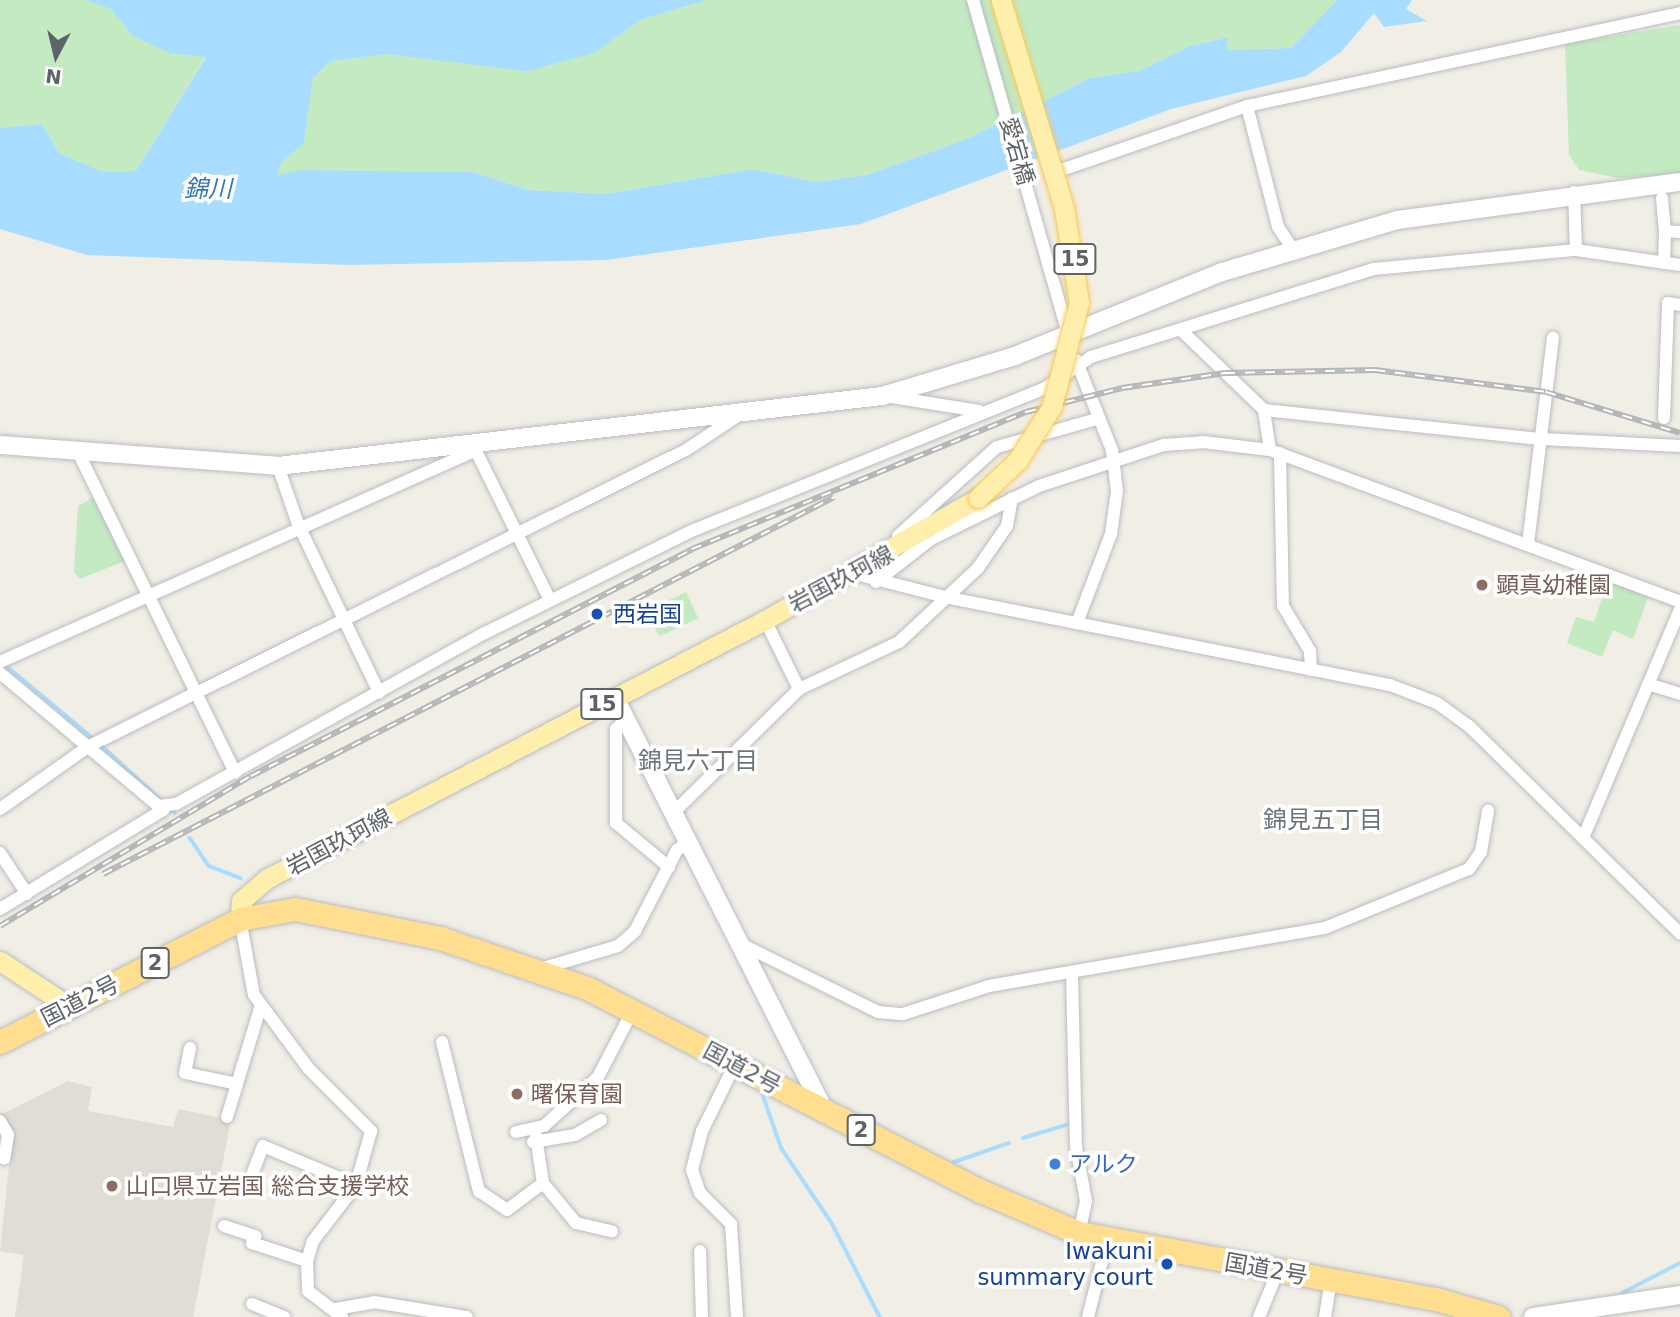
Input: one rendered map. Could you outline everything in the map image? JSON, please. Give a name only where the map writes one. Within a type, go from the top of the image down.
[{"type":"highway","name":"国道2号","points":[[0,1042],[240,919],[295,909],[440,938],[540,969],[633,1010],[825,1112],[1079,1233],[1107,1242],[1331,1280],[1498,1317]]},
{"type":"main road","name":"岩国玖珂線","points":[[240,919],[242,901],[266,880],[987,501],[1018,460],[1052,406],[1079,302],[1064,208],[1001,0]]},
{"type":"main road","points":[[0,961],[70,1007]]},
{"type":"street","name":"愛宕橋","points":[[973,0],[1077,365],[1094,420],[1114,461]]},
{"type":"street","points":[[1064,169],[1247,106],[1680,13]]},
{"type":"street","points":[[1247,106],[1278,227],[1293,249]]},
{"type":"street","points":[[0,446],[79,454],[278,466],[473,448],[882,396],[1069,335],[1293,249],[1432,212],[1574,192],[1680,182]]},
{"type":"street","points":[[1574,192],[1576,250]]},
{"type":"street","points":[[1662,198],[1664,263]]},
{"type":"street","points":[[1665,231],[1680,232]]},
{"type":"street","points":[[0,909],[159,815],[166,804],[235,773],[550,600],[744,506],[1045,387],[1077,365],[1374,269],[1576,250],[1680,265]]},
{"type":"street","points":[[1664,418],[1674,371],[1668,303],[1680,306]]},
{"type":"street","points":[[1182,331],[1264,410],[1275,451],[1283,606],[1310,651],[1311,670]]},
{"type":"street","points":[[1528,544],[1553,338]]},
{"type":"street","points":[[882,396],[979,411]]},
{"type":"street","points":[[1264,410],[1542,439],[1680,446]]},
{"type":"street","points":[[0,810],[95,743],[706,439],[742,413]]},
{"type":"street","points":[[877,559],[997,447],[1023,436],[1094,420]]},
{"type":"street","points":[[876,582],[931,539],[987,501],[1012,498],[1114,461],[1183,442],[1275,451],[1680,602]]},
{"type":"street","points":[[473,448],[550,600]]},
{"type":"street","points":[[2,660],[298,524],[473,448]]},
{"type":"street","points":[[79,454],[191,694],[235,773]]},
{"type":"street","points":[[1077,623],[1116,510],[1114,461]]},
{"type":"street","points":[[278,466],[298,524],[379,692]]},
{"type":"street","points":[[972,471],[987,501]]},
{"type":"street","points":[[674,812],[799,689],[899,642],[978,568],[1007,526],[1012,498]]},
{"type":"street","points":[[852,573],[876,582],[945,597],[1395,687],[1437,704],[1469,726],[1680,933]]},
{"type":"street","points":[[1583,838],[1651,685],[1680,610]]},
{"type":"street","points":[[765,620],[799,689]]},
{"type":"street","points":[[0,674],[95,743],[166,804]]},
{"type":"street","points":[[1651,685],[1680,694]]},
{"type":"street","points":[[615,698],[743,945],[825,1112]]},
{"type":"street","points":[[626,718],[616,729],[616,823],[668,867]]},
{"type":"street","points":[[743,945],[878,1012],[903,1014],[989,986],[1296,935],[1412,894],[1476,861],[1488,811]]},
{"type":"street","points":[[540,969],[618,946],[635,931],[668,867],[690,841]]},
{"type":"street","points":[[0,853],[27,894]]},
{"type":"street","points":[[240,919],[261,1005],[309,1069],[371,1131],[356,1185],[313,1241],[307,1261],[308,1291],[339,1313],[374,1302],[467,1317]]},
{"type":"street","points":[[1072,973],[1076,1147],[1086,1201],[1079,1233]]},
{"type":"street","points":[[227,1117],[261,1005]]},
{"type":"street","points":[[534,1136],[598,1077],[633,1010]]},
{"type":"street","points":[[442,1042],[480,1191],[507,1210],[543,1183]]},
{"type":"street","points":[[190,1048],[185,1073],[237,1084]]},
{"type":"street","points":[[735,1065],[702,1132],[692,1170],[700,1193],[731,1224],[737,1317]]},
{"type":"street","points":[[516,1132],[534,1136],[575,1135],[601,1120]]},
{"type":"street","points":[[0,1121],[8,1135],[4,1159]]},
{"type":"street","points":[[534,1136],[543,1183],[576,1223],[612,1231]]},
{"type":"street","points":[[253,1172],[262,1146],[356,1185]]},
{"type":"street","points":[[224,1226],[255,1236],[252,1243],[307,1261]]},
{"type":"street","points":[[1088,1317],[1107,1242]]},
{"type":"street","points":[[700,1251],[702,1317]]},
{"type":"street","points":[[1259,1317],[1278,1272]]},
{"type":"street","points":[[1325,1317],[1331,1280]]},
{"type":"street","points":[[1533,1317],[1571,1314],[1680,1295]]},
{"type":"street","points":[[252,1304],[284,1317]]},
{"type":"shaded area","name":"山口県立岩国 総合支援学校","points":[[68,1081],[92,1087],[88,1111],[173,1127],[178,1109],[231,1120],[193,1317],[15,1317],[24,1255],[0,1251],[12,1137],[1,1115]]},
{"type":"green space","points":[[0,0],[85,0],[111,9],[133,36],[206,56],[136,171],[103,172],[59,153],[42,124],[0,128]]},
{"type":"green space","points":[[707,0],[1337,0],[1291,48],[1225,50],[1227,37],[1190,46],[1139,71],[1090,78],[967,139],[867,175],[816,182],[752,169],[606,194],[529,190],[473,172],[301,170],[276,177],[281,163],[304,143],[313,78],[331,61],[387,54],[456,59],[594,53],[642,19]]},
{"type":"green space","points":[[1680,25],[1680,174],[1617,178],[1579,170],[1569,155],[1565,44]]},
{"type":"green space","points":[[96,496],[127,560],[80,579],[74,572],[78,506]]},
{"type":"green space","points":[[1609,578],[1649,595],[1633,639],[1613,630],[1602,657],[1567,643],[1576,617],[1594,622]]},
{"type":"green space","points":[[686,592],[698,618],[659,636],[647,610]]},
{"type":"water","name":"錦川","points":[[85,0],[707,0],[642,19],[594,53],[527,71],[387,54],[331,61],[313,78],[304,143],[281,163],[277,176],[301,170],[473,172],[529,190],[606,194],[752,169],[816,182],[867,175],[967,139],[1090,78],[1139,71],[1190,46],[1228,37],[1226,50],[1291,48],[1337,0],[1412,0],[1406,9],[1427,21],[1384,27],[1374,13],[1341,52],[1306,76],[1171,109],[861,224],[606,260],[348,265],[87,255],[0,229],[0,128],[42,124],[59,153],[103,172],[136,171],[206,57],[170,53],[133,36],[111,9]]},
{"type":"waterway","points":[[3,663],[94,739]]},
{"type":"waterway","points":[[100,744],[175,813]]},
{"type":"waterway","points":[[190,838],[209,866],[241,878]]},
{"type":"waterway","points":[[763,1095],[782,1149],[832,1223],[880,1317]]},
{"type":"waterway","points":[[1023,1138],[1066,1125]]},
{"type":"waterway","points":[[954,1162],[1009,1143]]},
{"type":"waterway","points":[[1622,1293],[1680,1263]]},
{"type":"railway","points":[[0,926],[251,776],[692,549],[1026,412],[1122,388],[1225,373],[1375,370],[1546,392],[1680,433]]},
{"type":"railway","points":[[103,874],[834,497]]},
{"type":"place","name":"顕真幼稚園","points":[[1482,585]]},
{"type":"place","name":"西岩国","points":[[597,614]]},
{"type":"place","name":"曙保育園","points":[[517,1094]]},
{"type":"place","name":"アルク","points":[[1055,1164]]},
{"type":"place","name":"山口県立岩国 総合支援学校","points":[[112,1186]]},
{"type":"place","name":"Iwakuni summary court","points":[[1167,1264]]},
{"type":"district","name":"錦見六丁目","points":[[698,762]]},
{"type":"district","name":"錦見五丁目","points":[[1323,821]]}]
